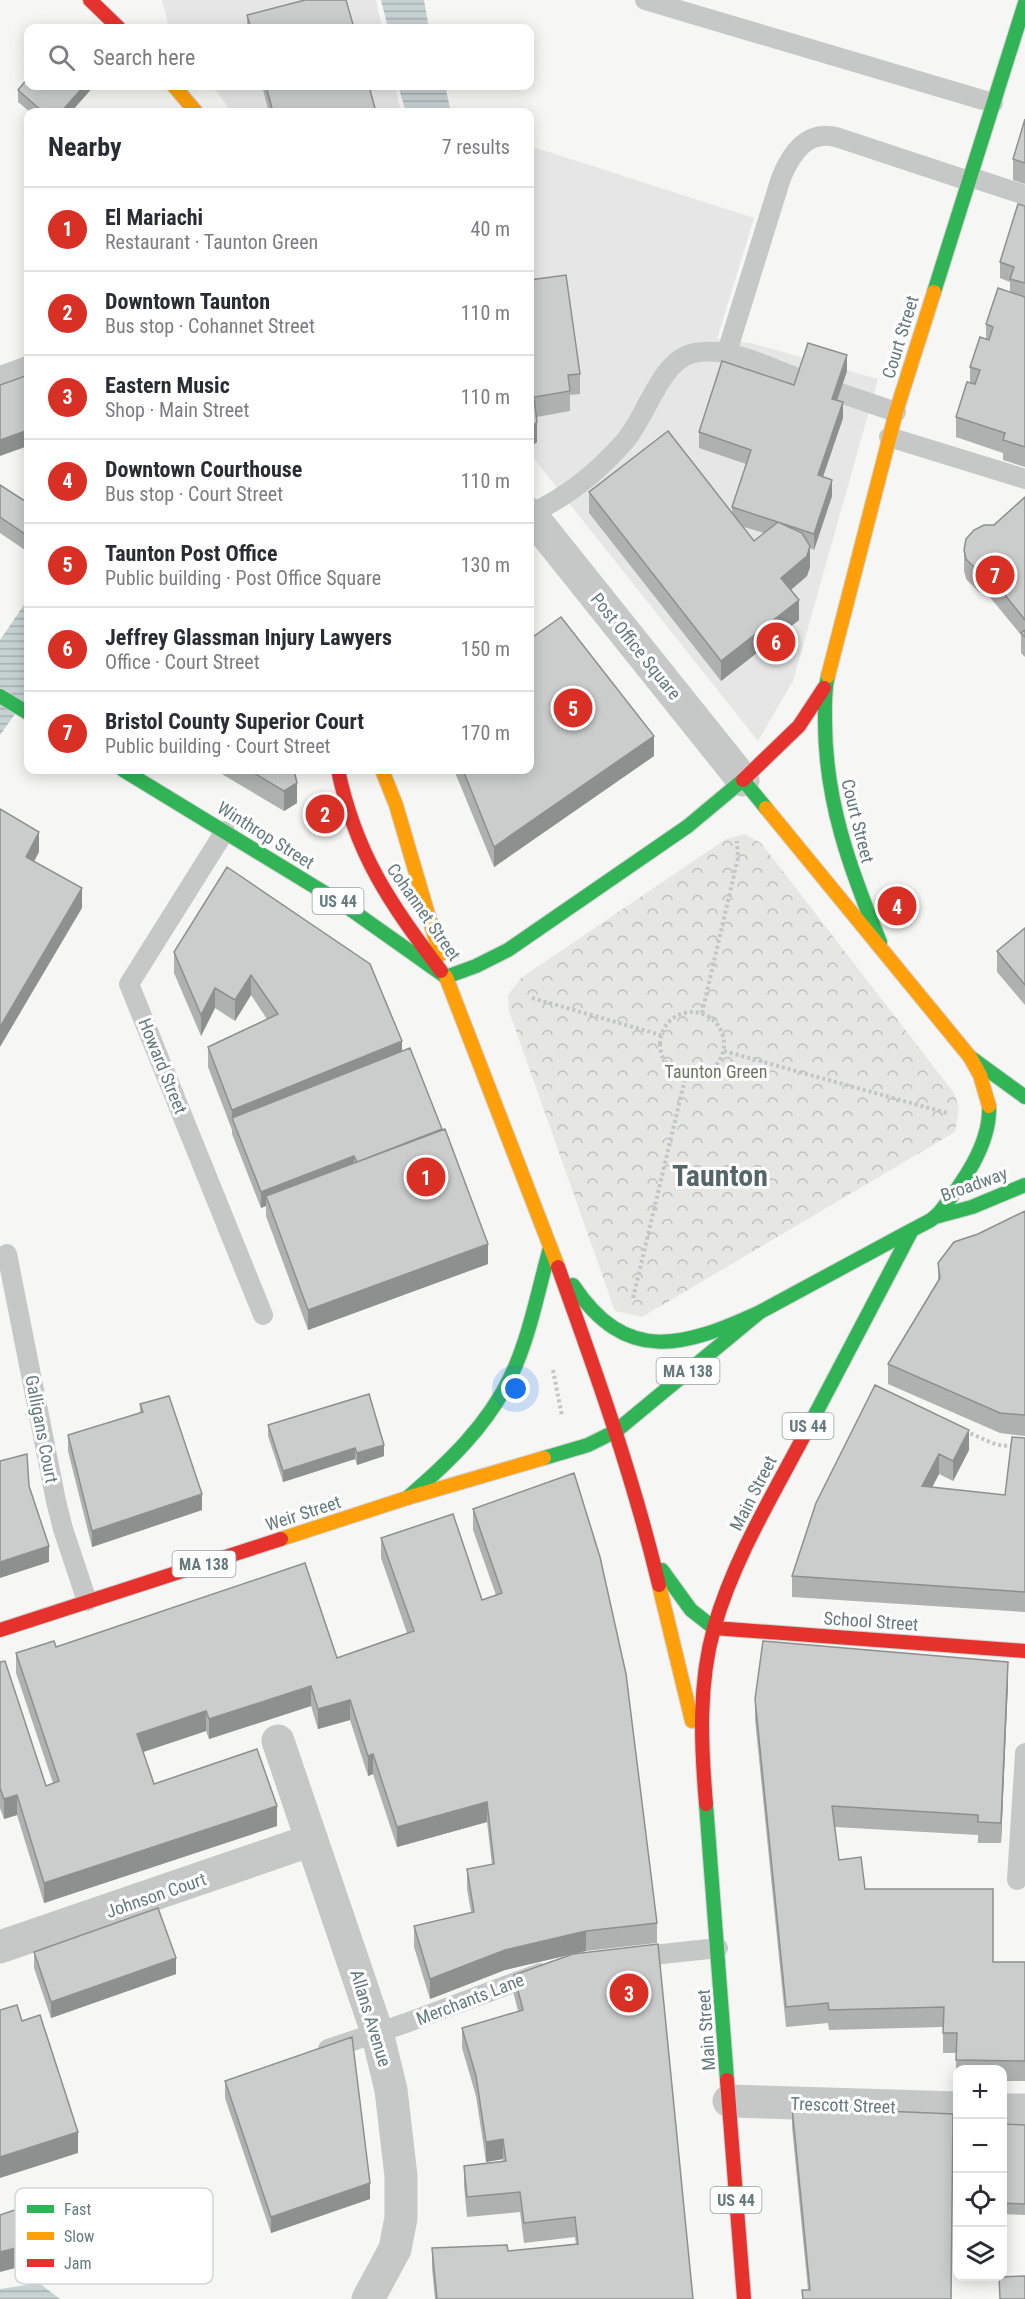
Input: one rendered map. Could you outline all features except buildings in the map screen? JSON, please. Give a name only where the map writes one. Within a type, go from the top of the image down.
[{"type":"main road","points":[[91,0],[115,24]]},
{"type":"main road","name":"Court Street","points":[[743,780],[796,731],[814,708],[825,686],[896,412],[1025,3]]},
{"type":"main road","points":[[177,90],[193,108]]},
{"type":"main road","name":"Court Street","points":[[825,686],[825,745],[834,812],[857,886],[887,958]]},
{"type":"main road","points":[[0,696],[24,711]]},
{"type":"main road","name":"Winthrop Street","points":[[130,774],[343,904],[446,977]]},
{"type":"main road","name":"Cohannet Street","points":[[339,774],[347,809],[368,862],[385,892],[446,977]]},
{"type":"main road","name":"Cohannet Street","points":[[384,774],[399,815],[446,977]]},
{"type":"main road","points":[[446,977],[476,966],[508,950],[688,826],[743,780],[970,1057],[985,1084],[990,1112],[986,1140],[974,1165],[935,1217]]},
{"type":"main road","name":"US 44","points":[[446,977],[550,1248],[616,1431]]},
{"type":"main road","points":[[970,1057],[1025,1097]]},
{"type":"main road","name":"Broadway","points":[[935,1217],[972,1207],[1025,1185]]},
{"type":"main road","name":"MA 138","points":[[616,1431],[760,1312],[935,1217]]},
{"type":"main road","name":"Main Street","points":[[744,2299],[702,1759],[702,1702],[705,1674],[714,1628],[745,1548],[912,1230]]},
{"type":"main road","points":[[550,1248],[568,1279],[594,1314],[623,1334],[654,1340],[695,1336],[716,1331],[760,1312]]},
{"type":"main road","name":"MA 138","points":[[407,1498],[460,1449],[502,1393],[521,1349],[550,1248]]},
{"type":"main road","name":"Main Street","points":[[616,1431],[702,1759]]},
{"type":"main road","name":"Weir Street","points":[[0,1630],[407,1498],[588,1445],[616,1431]]},
{"type":"main road","points":[[641,1521],[661,1568],[675,1592],[700,1620],[714,1628]]},
{"type":"main road","name":"School Street","points":[[714,1628],[1025,1651]]},
{"type":"street","name":"Post Office Square","points":[[534,519],[743,780]]},
{"type":"street","name":"Allans Avenue","points":[[278,1741],[377,2032],[385,2060],[396,2121],[401,2176],[401,2218],[395,2249],[369,2299]]},
{"type":"street","name":"Johnson Court","points":[[0,1947],[312,1840]]},
{"type":"street","name":"Trescott Street","points":[[729,2101],[953,2108]]},
{"type":"street","points":[[1007,2110],[1025,2110]]},
{"type":"lane","points":[[645,0],[993,103]]},
{"type":"lane","points":[[727,352],[781,178],[795,151],[807,140],[822,136],[836,137],[1025,195]]},
{"type":"lane","points":[[534,512],[572,490],[623,443],[637,425],[667,371],[682,357],[727,352],[801,379]]},
{"type":"lane","points":[[0,376],[24,367]]},
{"type":"lane","points":[[840,393],[896,412]]},
{"type":"lane","points":[[889,437],[1025,479]]},
{"type":"lane","name":"Howard Street","points":[[225,831],[129,984],[263,1315]]},
{"type":"lane","name":"Galligans Court","points":[[7,1254],[56,1501],[87,1601]]},
{"type":"lane","points":[[1017,1880],[1025,1753]]},
{"type":"lane","points":[[617,1959],[718,1948]]},
{"type":"lane","name":"Merchants Lane","points":[[314,2054],[524,1978],[555,1969]]},
{"type":"path","points":[[702,1013],[738,858],[737,841]]},
{"type":"path","points":[[532,998],[662,1036]]},
{"type":"path","points":[[702,1013],[718,1024],[722,1032],[724,1051],[714,1068],[696,1076],[686,1075],[676,1072],[663,1056],[660,1046],[662,1036],[672,1019],[682,1014],[702,1013]]},
{"type":"path","points":[[724,1051],[947,1113]]},
{"type":"path","points":[[633,1298],[686,1075]]},
{"type":"path","points":[[552,1363],[562,1417]]},
{"type":"path","points":[[956,1427],[997,1445],[1025,1448]]},
{"type":"shaded area","points":[[162,0],[376,0],[381,24],[168,24]]},
{"type":"shaded area","points":[[381,0],[424,0],[428,24],[387,24]]},
{"type":"shaded area","points":[[215,90],[396,90],[400,108],[229,108]]},
{"type":"shaded area","points":[[399,90],[446,90],[450,108],[405,108]]},
{"type":"shaded area","points":[[534,147],[754,218],[717,339],[751,343],[878,379],[793,681],[758,741],[534,459]]},
{"type":"shaded area","points":[[24,605],[24,702],[0,735],[0,640]]},
{"type":"shaded area","points":[[40,2284],[60,2299],[0,2299],[0,2289]]},
{"type":"green space","name":"Taunton Green","points":[[745,834],[761,843],[954,1093],[959,1108],[955,1132],[642,1317],[615,1311],[509,1011],[508,995],[521,978],[726,839]]},
{"type":"traffic: fast","points":[[934,292],[1025,3]]},
{"type":"traffic: fast","points":[[828,676],[825,698],[826,750],[834,807],[849,861],[880,942]]},
{"type":"traffic: fast","points":[[0,696],[24,711]]},
{"type":"traffic: fast","points":[[130,774],[343,904],[446,977]]},
{"type":"traffic: fast","points":[[446,977],[476,966],[508,950],[688,826],[743,780],[766,808]]},
{"type":"traffic: fast","points":[[970,1057],[1025,1097]]},
{"type":"traffic: fast","points":[[807,1430],[912,1230],[939,1213],[973,1163],[985,1135],[989,1106]]},
{"type":"traffic: fast","points":[[935,1217],[972,1207],[1025,1185]]},
{"type":"traffic: fast","points":[[544,1458],[588,1445],[616,1431],[760,1312],[912,1230]]},
{"type":"traffic: fast","points":[[407,1498],[466,1442],[502,1394],[518,1361],[550,1248]]},
{"type":"traffic: fast","points":[[573,1285],[593,1311],[614,1328],[635,1338],[658,1342],[681,1340],[706,1334],[760,1312]]},
{"type":"traffic: fast","points":[[662,1570],[691,1610],[714,1628]]},
{"type":"traffic: fast","points":[[706,1804],[727,2080]]},
{"type":"traffic: slow","points":[[177,90],[193,108]]},
{"type":"traffic: slow","points":[[828,676],[896,412],[934,292]]},
{"type":"traffic: slow","points":[[384,774],[396,805],[440,955]]},
{"type":"traffic: slow","points":[[766,808],[970,1057],[980,1075],[989,1106]]},
{"type":"traffic: slow","points":[[446,977],[558,1267]]},
{"type":"traffic: slow","points":[[281,1539],[407,1498],[544,1458]]},
{"type":"traffic: slow","points":[[659,1585],[692,1721]]},
{"type":"traffic: jam","points":[[90,0],[115,24]]},
{"type":"traffic: jam","points":[[743,780],[799,726],[824,688]]},
{"type":"traffic: jam","points":[[339,774],[355,828],[377,877],[406,923],[441,971]]},
{"type":"traffic: jam","points":[[558,1267],[626,1464],[659,1585]]},
{"type":"traffic: jam","points":[[706,1804],[702,1715],[705,1671],[714,1628],[732,1576],[807,1430]]},
{"type":"traffic: jam","points":[[0,1630],[281,1539]]},
{"type":"traffic: jam","points":[[714,1628],[1025,1651]]},
{"type":"traffic: jam","points":[[727,2080],[744,2299]]},
{"type":"place","name":"Bristol County Superior Court","points":[[995,575]]},
{"type":"place","name":"Jeffrey Glassman Injury Lawyers","points":[[776,642]]},
{"type":"place","name":"Taunton Post Office","points":[[573,708]]},
{"type":"place","name":"Downtown Taunton","points":[[325,814]]},
{"type":"place","name":"Downtown Courthouse","points":[[897,906]]},
{"type":"place","name":"El Mariachi","points":[[426,1177]]},
{"type":"place","name":"Eastern Music","points":[[629,1993]]},
{"type":"district","name":"Taunton","points":[[720,1175]]}]
